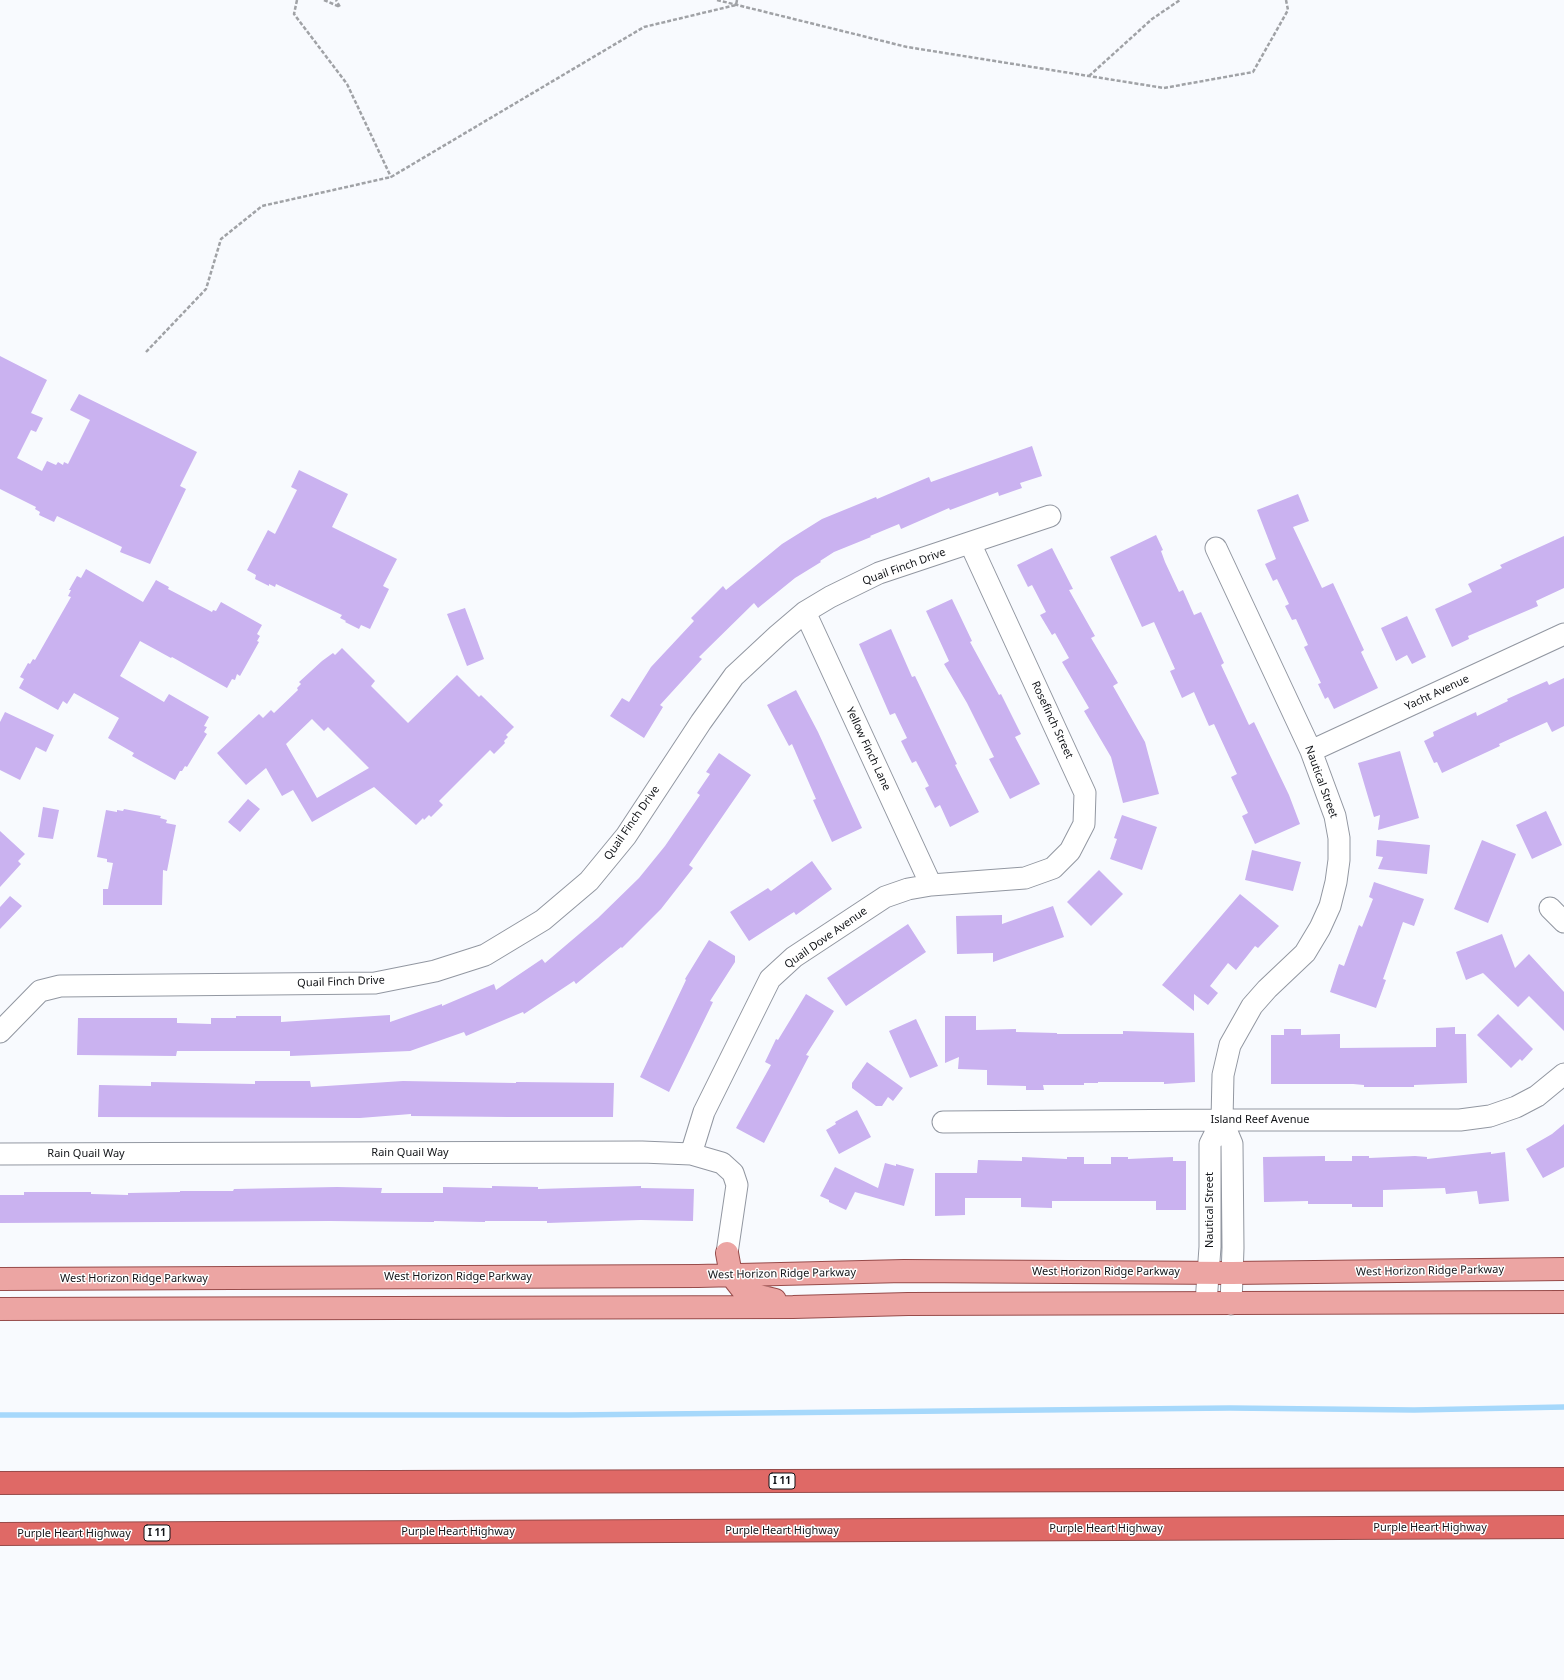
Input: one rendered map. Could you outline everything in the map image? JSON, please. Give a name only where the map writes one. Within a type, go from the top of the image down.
[{"type":"highway","name":"I 11","points":[[0,1483],[1564,1479]]},
{"type":"highway","name":"Purple Heart Highway","points":[[0,1534],[1564,1528]]},
{"type":"main road","points":[[727,1254],[731,1275],[742,1290],[750,1294],[768,1298],[792,1307]]},
{"type":"main road","points":[[698,1276],[721,1262],[727,1254]]},
{"type":"main road","name":"West Horizon Ridge Parkway","points":[[0,1279],[698,1276],[904,1271],[1232,1273],[1564,1269]]},
{"type":"main road","points":[[0,1309],[792,1307],[908,1304],[1564,1302]]},
{"type":"street","name":"Quail Finch Drive","points":[[0,1032],[40,991],[60,986],[375,983],[435,971],[485,955],[542,920],[589,881],[626,836],[700,722],[734,676],[778,634],[805,612],[830,597],[879,573],[1050,516]]},
{"type":"street","name":"Rosefinch Street","points":[[970,543],[1085,792],[1084,824],[1070,850],[1053,868],[1025,878]]},
{"type":"street","name":"Nautical Street","points":[[1216,548],[1311,751],[1335,816],[1339,838],[1339,860],[1335,888],[1330,906],[1320,928],[1304,953],[1252,1006],[1230,1045],[1223,1074],[1222,1120],[1232,1144],[1231,1304]]},
{"type":"street","name":"Yellow Finch Lane","points":[[805,612],[931,885]]},
{"type":"street","name":"Yacht Avenue","points":[[1311,751],[1564,634]]},
{"type":"street","name":"Quail Dove Avenue","points":[[691,1154],[704,1112],[770,979],[794,957],[885,897],[908,889],[931,885],[1025,878]]},
{"type":"street","name":"Island Reef Avenue","points":[[943,1122],[1460,1120],[1490,1116],[1516,1107],[1538,1096],[1564,1074]]},
{"type":"street","name":"Nautical Street","points":[[1206,1303],[1210,1248],[1210,1144],[1222,1120]]},
{"type":"street","name":"Rain Quail Way","points":[[0,1154],[626,1152],[691,1154],[722,1163],[733,1173],[737,1185],[727,1254]]},
{"type":"path","points":[[297,0],[294,14],[347,84],[392,177]]},
{"type":"path","points":[[324,0],[340,7],[336,0]]},
{"type":"path","points":[[717,0],[907,47],[1164,88],[1253,72],[1288,10],[1286,0]]},
{"type":"path","points":[[736,5],[737,0]]},
{"type":"path","points":[[1089,76],[1152,19],[1180,0]]},
{"type":"path","points":[[146,352],[206,289],[220,239],[262,206],[392,177],[644,27],[736,5]]},
{"type":"building","points":[[0,356],[47,380],[31,413],[43,418],[36,432],[31,430],[17,458],[42,471],[47,461],[56,465],[58,462],[63,465],[64,462],[68,464],[90,420],[70,410],[79,394],[197,452],[180,486],[186,489],[150,564],[120,552],[122,547],[57,516],[54,522],[39,515],[40,512],[35,509],[36,507],[0,489]]},
{"type":"building","points":[[1032,446],[1042,476],[1020,483],[1022,488],[999,496],[998,492],[950,510],[949,508],[901,529],[899,524],[870,536],[871,537],[834,552],[820,561],[821,562],[795,578],[758,608],[754,603],[699,657],[702,659],[660,705],[663,707],[644,738],[610,716],[622,698],[629,702],[651,667],[694,621],[691,618],[723,586],[726,590],[782,544],[822,519],[876,497],[877,499],[929,477],[931,482]]},
{"type":"building","points":[[299,470],[348,494],[332,527],[397,559],[383,586],[389,589],[370,629],[361,625],[359,629],[340,618],[342,615],[276,584],[275,587],[269,584],[269,586],[255,579],[256,575],[247,570],[268,530],[275,534],[297,490],[291,487]]},
{"type":"building","points":[[1298,494],[1309,521],[1293,527],[1322,588],[1333,583],[1364,650],[1361,652],[1378,688],[1334,709],[1328,697],[1325,699],[1318,684],[1321,683],[1304,647],[1308,645],[1296,619],[1292,620],[1285,606],[1289,604],[1277,579],[1273,581],[1265,564],[1276,559],[1257,510]]},
{"type":"building","points":[[1156,535],[1163,550],[1161,551],[1165,562],[1179,592],[1183,590],[1194,615],[1201,612],[1224,663],[1221,665],[1249,725],[1254,722],[1289,795],[1300,824],[1255,844],[1242,816],[1248,813],[1231,777],[1237,774],[1214,724],[1209,726],[1194,692],[1182,698],[1170,671],[1175,669],[1154,622],[1142,627],[1110,557]]},
{"type":"building","points":[[1564,536],[1564,588],[1536,601],[1538,606],[1468,636],[1469,639],[1452,647],[1435,609],[1472,592],[1468,584],[1502,568],[1500,565]]},
{"type":"building","points":[[1052,548],[1073,589],[1069,590],[1095,636],[1091,638],[1118,683],[1113,686],[1145,742],[1159,794],[1123,803],[1111,757],[1084,711],[1089,708],[1062,662],[1069,658],[1055,633],[1052,635],[1040,615],[1046,612],[1032,585],[1028,587],[1017,565]]},
{"type":"building","points":[[86,569],[143,602],[156,580],[169,587],[168,589],[212,612],[213,610],[216,611],[221,602],[262,625],[257,634],[260,636],[257,641],[259,642],[240,676],[237,674],[235,680],[232,679],[227,688],[140,641],[120,676],[164,702],[169,694],[209,717],[204,726],[207,727],[204,732],[207,734],[187,767],[185,766],[182,771],[180,771],[175,780],[132,756],[134,753],[108,738],[119,718],[74,693],[67,704],[63,701],[58,710],[19,688],[24,679],[20,677],[28,663],[30,664],[33,659],[35,660],[71,597],[68,596],[71,590],[69,590],[77,576],[81,578]]},
{"type":"building","points":[[952,599],[972,641],[970,642],[999,695],[1001,694],[1021,734],[1015,737],[1040,784],[1010,799],[989,759],[994,757],[967,703],[944,664],[949,661],[926,611]]},
{"type":"building","points":[[465,608],[484,659],[467,666],[447,614]]},
{"type":"building","points":[[1407,616],[1426,657],[1412,664],[1407,655],[1396,661],[1381,628]]},
{"type":"building","points":[[891,629],[912,677],[915,676],[957,764],[955,765],[979,812],[950,827],[940,805],[935,808],[925,788],[929,786],[916,761],[912,763],[901,741],[907,738],[895,713],[890,715],[859,644]]},
{"type":"building","points":[[342,648],[375,681],[371,686],[408,723],[457,675],[479,697],[481,695],[514,727],[506,735],[508,737],[504,741],[505,743],[494,754],[490,750],[439,801],[443,805],[431,817],[429,815],[424,820],[423,818],[416,825],[374,787],[312,822],[293,790],[282,796],[266,768],[246,785],[217,753],[259,714],[263,718],[271,710],[274,713],[298,690],[297,688],[301,684],[299,682],[322,661],[333,653],[335,655]],"holes":[[[312,719],[324,731],[328,727],[369,768],[317,798],[286,744]]]},
{"type":"building","points":[[1564,678],[1564,726],[1552,732],[1547,722],[1442,773],[1437,762],[1434,763],[1424,741],[1434,736],[1433,732],[1476,712],[1477,716],[1508,701],[1507,699],[1547,681],[1549,685]]},
{"type":"building","points":[[796,690],[818,732],[862,828],[832,842],[813,800],[816,799],[792,744],[789,746],[767,705]]},
{"type":"building","points":[[5,712],[54,735],[46,752],[36,747],[20,780],[0,770],[0,722]]},
{"type":"building","points":[[1400,751],[1419,818],[1378,830],[1380,815],[1374,817],[1358,763]]},
{"type":"building","points":[[719,753],[751,775],[689,865],[693,868],[661,909],[622,948],[621,947],[576,984],[574,981],[524,1014],[523,1012],[466,1036],[464,1032],[410,1051],[290,1056],[290,1051],[177,1051],[176,1056],[77,1055],[78,1018],[177,1018],[177,1023],[211,1024],[211,1018],[236,1018],[236,1016],[281,1016],[281,1022],[390,1015],[390,1022],[442,1004],[442,1006],[494,984],[496,990],[542,959],[545,963],[598,918],[639,878],[665,846],[700,795],[697,793],[710,774],[706,772]]},
{"type":"building","points":[[248,799],[260,809],[240,832],[228,822]]},
{"type":"building","points":[[43,807],[59,810],[53,839],[38,837]]},
{"type":"building","points":[[124,809],[161,816],[160,818],[167,820],[166,823],[176,825],[167,871],[163,870],[162,905],[103,905],[103,889],[108,889],[113,863],[107,862],[107,859],[97,857],[106,810],[117,812],[117,810],[123,811]]},
{"type":"building","points":[[1546,811],[1562,845],[1532,859],[1516,825]]},
{"type":"building","points":[[1122,815],[1157,827],[1142,870],[1110,859],[1117,839],[1114,838]]},
{"type":"building","points":[[0,831],[25,854],[18,861],[21,864],[0,887]]},
{"type":"building","points":[[1377,840],[1430,845],[1427,874],[1378,869],[1383,857],[1376,856]]},
{"type":"building","points":[[1482,840],[1516,854],[1488,923],[1454,909]]},
{"type":"building","points":[[1252,850],[1301,862],[1293,891],[1245,880]]},
{"type":"building","points":[[812,861],[832,889],[796,915],[794,912],[749,941],[730,912],[768,888],[771,891]]},
{"type":"building","points":[[1099,870],[1123,894],[1091,926],[1067,902]]},
{"type":"building","points":[[1374,882],[1424,899],[1414,926],[1403,922],[1383,979],[1386,980],[1376,1008],[1330,992],[1339,964],[1344,966],[1359,925],[1362,927],[1373,899],[1369,897]]},
{"type":"building","points":[[1240,894],[1279,926],[1258,948],[1255,946],[1236,970],[1228,963],[1210,986],[1218,993],[1208,1005],[1194,994],[1194,1011],[1162,985]]},
{"type":"building","points":[[10,896],[22,906],[0,929],[0,907]]},
{"type":"building","points":[[1053,906],[1064,937],[993,962],[993,953],[957,954],[956,916],[1002,915],[1002,924]]},
{"type":"building","points":[[908,924],[926,952],[846,1006],[827,978]]},
{"type":"building","points":[[1502,934],[1515,968],[1529,954],[1564,992],[1564,1031],[1529,996],[1518,1007],[1483,973],[1466,980],[1456,952]]},
{"type":"building","points":[[709,940],[735,956],[735,962],[710,1001],[713,1002],[669,1092],[640,1077],[686,980],[685,979]]},
{"type":"building","points":[[806,994],[834,1011],[806,1055],[809,1056],[764,1143],[736,1128],[771,1065],[765,1062],[776,1039],[778,1040]]},
{"type":"building","points":[[1498,1014],[1533,1049],[1522,1061],[1520,1059],[1511,1068],[1477,1035]]},
{"type":"building","points":[[945,1016],[976,1016],[976,1030],[1016,1029],[1016,1032],[1057,1034],[1123,1034],[1123,1031],[1194,1033],[1195,1082],[1164,1084],[1164,1082],[1098,1082],[1084,1083],[1084,1085],[1043,1085],[1044,1090],[1026,1090],[1026,1086],[987,1085],[987,1070],[958,1069],[959,1057],[945,1063]]},
{"type":"building","points":[[916,1019],[938,1066],[910,1078],[889,1031]]},
{"type":"building","points":[[1455,1027],[1455,1034],[1466,1034],[1467,1083],[1414,1085],[1414,1087],[1364,1087],[1364,1085],[1353,1084],[1271,1084],[1271,1035],[1284,1035],[1284,1029],[1301,1029],[1301,1035],[1340,1034],[1340,1048],[1436,1047],[1436,1028]]},
{"type":"building","points":[[867,1062],[903,1088],[893,1101],[888,1097],[882,1106],[876,1106],[852,1088],[852,1083]]},
{"type":"building","points":[[255,1081],[310,1081],[311,1087],[403,1081],[614,1083],[613,1117],[411,1116],[411,1114],[360,1118],[98,1117],[99,1085],[151,1086],[151,1082],[255,1084]]},
{"type":"building","points":[[857,1110],[871,1137],[839,1154],[826,1130],[836,1124],[835,1122]]},
{"type":"building","points":[[1564,1124],[1564,1167],[1543,1178],[1526,1149],[1552,1134]]},
{"type":"building","points":[[1491,1152],[1491,1154],[1505,1152],[1509,1201],[1479,1204],[1477,1191],[1446,1194],[1445,1188],[1383,1190],[1383,1207],[1352,1207],[1352,1204],[1308,1204],[1308,1201],[1264,1202],[1263,1157],[1325,1156],[1325,1161],[1352,1161],[1352,1156],[1369,1156],[1369,1158],[1415,1156],[1427,1157],[1427,1159]]},
{"type":"building","points":[[1022,1157],[1067,1159],[1067,1157],[1084,1157],[1084,1164],[1111,1164],[1111,1157],[1128,1157],[1128,1159],[1173,1157],[1173,1161],[1186,1161],[1186,1210],[1156,1210],[1156,1201],[1052,1201],[1052,1208],[1021,1207],[1021,1198],[965,1198],[965,1215],[935,1216],[935,1173],[977,1173],[978,1160],[1022,1161]]},
{"type":"building","points":[[885,1163],[896,1166],[896,1164],[914,1169],[904,1206],[855,1192],[846,1210],[820,1196],[835,1167],[878,1188]]},
{"type":"building","points":[[492,1186],[538,1187],[538,1189],[641,1186],[641,1188],[694,1189],[693,1221],[641,1220],[547,1223],[547,1221],[329,1221],[0,1223],[0,1195],[24,1195],[24,1192],[91,1192],[91,1194],[128,1195],[128,1193],[180,1191],[233,1191],[234,1189],[337,1187],[382,1188],[381,1193],[443,1193],[443,1187],[492,1188]]},
{"type":"waterway","points":[[0,1415],[569,1415],[1230,1408],[1414,1410],[1564,1407]]}]
